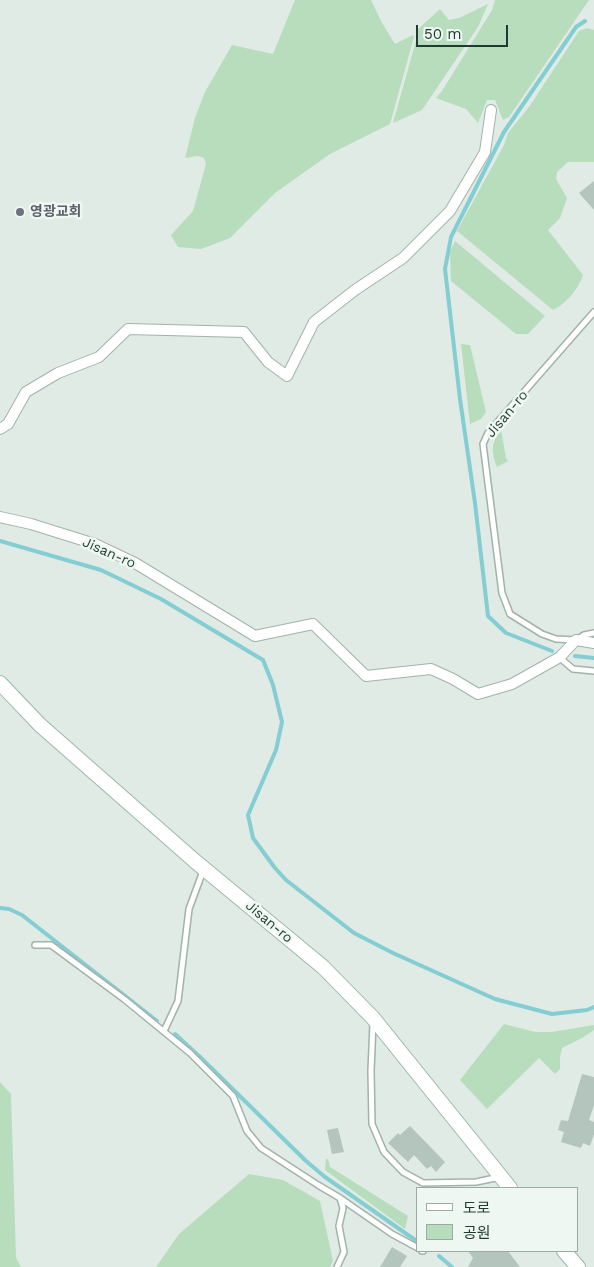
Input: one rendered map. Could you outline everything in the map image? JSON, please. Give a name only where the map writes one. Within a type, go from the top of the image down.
[{"type":"main road","name":"Jisan-ro","points":[[0,683],[40,726],[204,868],[323,967],[373,1018],[503,1183]]},
{"type":"main road","points":[[565,1252],[578,1267]]},
{"type":"street","points":[[0,429],[8,424],[26,392],[58,373],[99,357],[128,329],[244,332],[268,362],[287,376],[314,322],[355,290],[403,258],[450,212],[485,152],[491,110]]},
{"type":"street","name":"Jisan-ro","points":[[0,518],[31,524],[96,544],[135,563],[256,636],[312,624],[366,676],[430,669],[453,679],[478,694],[512,684],[560,657],[576,640],[594,643]]},
{"type":"lane","name":"Jisan-ro","points":[[594,312],[488,433],[483,444],[502,593],[510,614],[542,634],[556,639],[576,640],[584,635],[594,633]]},
{"type":"lane","points":[[560,657],[573,669],[594,671]]},
{"type":"lane","points":[[164,1032],[178,1001],[188,908],[204,868]]},
{"type":"lane","points":[[35,945],[51,945],[190,1053],[233,1096],[247,1131],[261,1148],[340,1198],[392,1234],[416,1247]]},
{"type":"lane","points":[[373,1018],[372,1124],[384,1152],[403,1172],[423,1183],[503,1183]]},
{"type":"lane","points":[[337,1267],[344,1252],[338,1226],[343,1208],[340,1198]]},
{"type":"green space","points":[[295,0],[371,0],[395,44],[413,35],[390,124],[330,154],[275,193],[230,238],[201,249],[178,247],[171,235],[193,211],[206,164],[204,158],[198,156],[185,158],[195,118],[205,92],[232,45],[273,54]]},
{"type":"green space","points":[[495,0],[589,0],[509,117],[503,120],[495,100],[487,100],[478,123],[466,109],[436,98],[492,10]]},
{"type":"green space","points":[[488,4],[478,27],[422,110],[393,123],[417,37],[416,31],[440,9],[449,20],[459,18]]},
{"type":"green space","points":[[587,28],[594,30],[594,162],[568,162],[557,172],[556,179],[567,198],[560,218],[548,230],[583,275],[571,295],[563,304],[553,310],[457,231],[504,145],[508,133],[529,107],[579,31]]},
{"type":"green space","points":[[455,241],[545,316],[528,334],[516,334],[451,281],[450,252]]},
{"type":"green space","points":[[461,344],[470,345],[486,412],[481,419],[470,424]]},
{"type":"green space","points":[[501,429],[508,461],[497,467],[493,448],[495,439]]},
{"type":"green space","points":[[504,1024],[535,1032],[552,1032],[594,1025],[594,1030],[562,1048],[560,1069],[555,1074],[539,1058],[487,1109],[460,1080]]},
{"type":"green space","points":[[0,1082],[11,1094],[16,1258],[21,1267],[0,1267]]},
{"type":"green space","points":[[326,1159],[328,1159],[330,1167],[408,1216],[405,1229],[325,1170]]},
{"type":"green space","points":[[249,1174],[283,1180],[320,1201],[333,1261],[330,1267],[156,1267],[179,1234]]},
{"type":"building","points":[[594,181],[594,210],[579,193]]},
{"type":"building","points":[[582,1074],[594,1077],[594,1105],[589,1120],[594,1122],[594,1134],[590,1146],[583,1143],[581,1148],[561,1142],[564,1132],[558,1130],[561,1120],[568,1121]]},
{"type":"building","points":[[410,1126],[445,1162],[436,1172],[431,1166],[427,1169],[414,1155],[408,1162],[388,1143],[398,1133],[400,1135]]},
{"type":"building","points":[[338,1128],[344,1152],[332,1154],[327,1130]]},
{"type":"building","points":[[392,1247],[407,1256],[400,1267],[380,1267]]},
{"type":"building","points":[[469,1252],[509,1252],[520,1267],[468,1267],[473,1258]]},
{"type":"waterway","points":[[552,651],[506,633],[488,616],[445,269],[451,237],[504,132],[576,27],[585,21]]},
{"type":"waterway","points":[[0,541],[101,570],[161,599],[263,660],[273,685],[282,722],[276,750],[248,815],[253,838],[286,880],[354,933],[393,953],[495,999],[552,1014],[587,1010],[594,1007]]},
{"type":"waterway","points":[[575,656],[594,658]]},
{"type":"waterway","points":[[0,908],[9,909],[22,915],[157,1021]]},
{"type":"waterway","points":[[175,1034],[306,1161],[325,1177],[416,1241]]},
{"type":"waterway","points":[[439,1256],[452,1267]]},
{"type":"place","name":"영광교회","points":[[20,212]]}]
